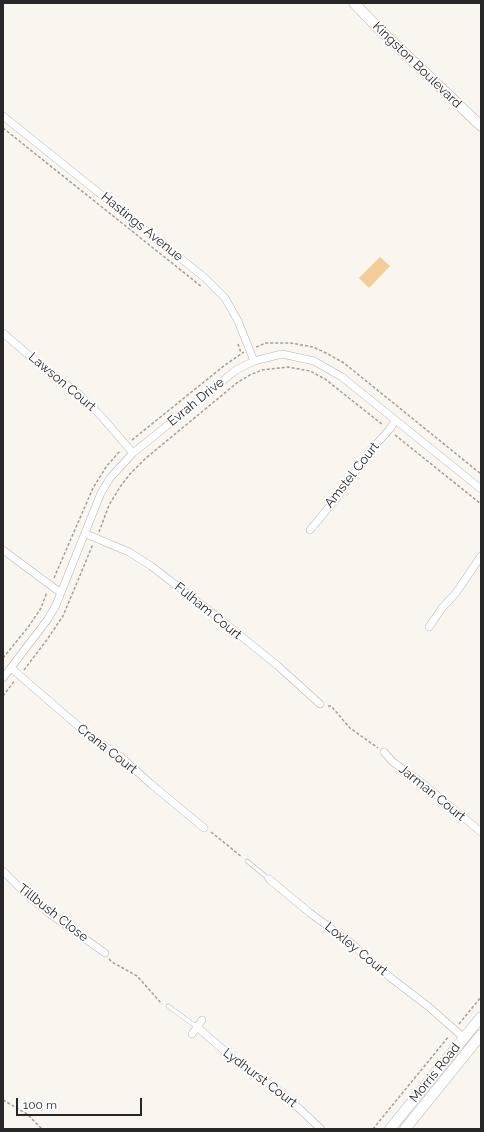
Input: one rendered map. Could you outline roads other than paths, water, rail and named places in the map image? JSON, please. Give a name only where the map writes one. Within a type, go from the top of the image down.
[{"type":"street","name":"Kingston Boulevard","points":[[354,3],[377,27],[481,126]]},
{"type":"street","name":"Hastings Avenue","points":[[3,116],[205,278],[225,298],[238,321],[254,361]]},
{"type":"street","name":"Lawson Court","points":[[3,333],[39,364],[80,394],[133,452]]},
{"type":"street","name":"Evrah Drive","points":[[3,678],[48,619],[61,593],[86,534],[101,493],[120,466],[133,452],[236,370],[254,361],[282,354],[314,361],[342,377],[481,490]]},
{"type":"street","name":"Amstel Court","points":[[310,530],[339,495],[369,452],[395,421]]},
{"type":"street","name":"Fulham Court","points":[[86,534],[129,552],[151,566],[278,666],[320,704]]},
{"type":"street","points":[[3,550],[61,593]]},
{"type":"street","points":[[429,627],[442,608],[456,593],[481,556]]},
{"type":"street","name":"Crana Court","points":[[11,668],[94,739],[121,757],[204,828]]},
{"type":"street","name":"Jarman Court","points":[[384,752],[393,762],[422,783],[481,832]]},
{"type":"street","name":"Tillbush Close","points":[[3,871],[26,894],[50,914],[73,929],[105,954]]},
{"type":"street","name":"Loxley Court","points":[[269,879],[310,913],[352,944],[464,1038]]},
{"type":"street","points":[[192,1034],[202,1020]]},
{"type":"street","name":"Morris Road","points":[[390,1129],[464,1038],[480,1021]]},
{"type":"street","name":"Lydhurst Court","points":[[197,1028],[242,1066],[274,1087],[290,1100],[321,1129]]},
{"type":"street","name":"Morris Road","points":[[405,1129],[481,1035]]},
{"type":"lane","name":"Loxley Court","points":[[247,861],[269,879]]},
{"type":"lane","name":"Lydhurst Court","points":[[168,1006],[197,1028]]}]
